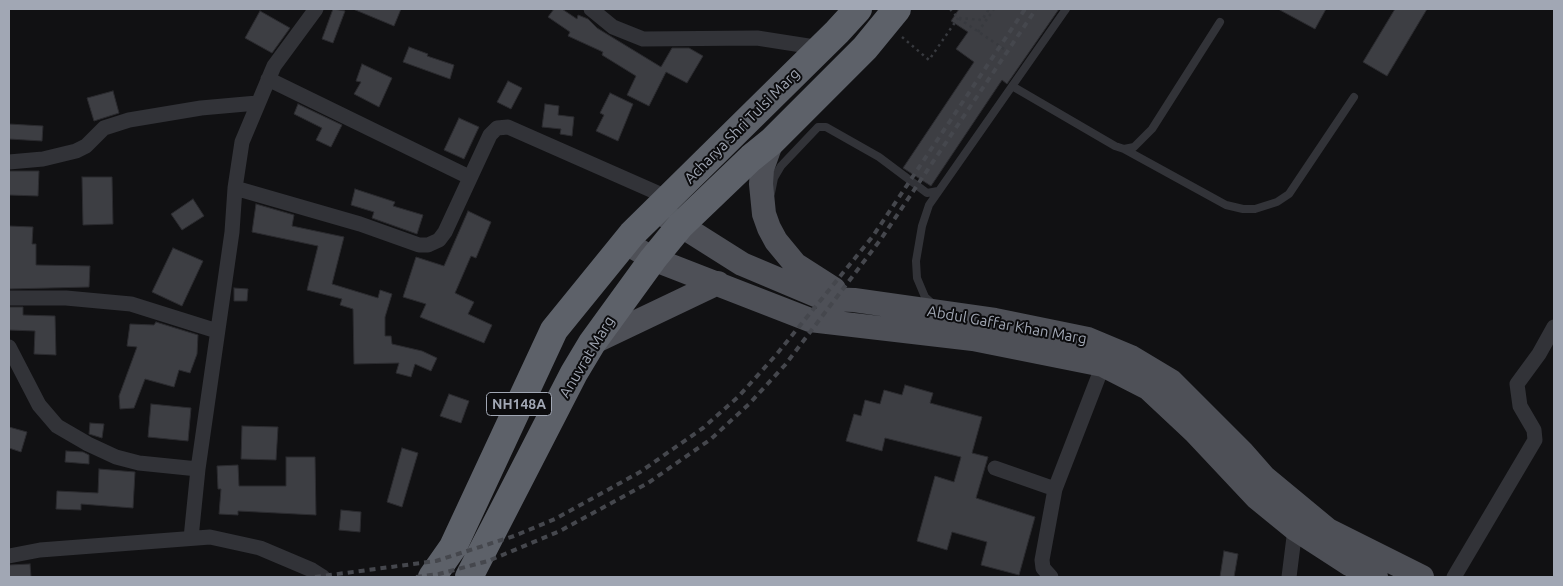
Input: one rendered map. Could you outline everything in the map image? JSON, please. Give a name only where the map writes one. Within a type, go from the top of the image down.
[{"type":"highway","name":"Acharya Shri Tulsi Marg","points":[[625,242],[858,9]]},
{"type":"highway","name":"Acharya Shri Tulsi Marg","points":[[680,226],[750,158],[772,141],[865,48],[891,16]]},
{"type":"highway","name":"Anuvrat Marg","points":[[469,577],[574,374],[592,343],[653,259],[680,226]]},
{"type":"highway","name":"NH148A","points":[[432,577],[453,547],[554,330],[625,242]]},
{"type":"main road","points":[[772,141],[762,169],[761,184],[761,199],[769,228],[776,241],[795,264],[818,280],[854,300]]},
{"type":"main road","name":"Abdul Gaffar Khan Marg","points":[[663,204],[680,226],[742,264],[826,299],[854,300],[942,312],[1088,339],[1132,358],[1171,381],[1242,452],[1264,477],[1328,530],[1422,577]]},
{"type":"main road","name":"Abdul Gaffar Khan Marg","points":[[625,242],[653,259],[810,320],[973,340],[1103,365],[1148,388],[1195,432],[1258,498],[1295,528],[1349,564],[1376,577]]},
{"type":"main road","points":[[592,343],[718,283]]},
{"type":"street","points":[[191,538],[198,469],[232,232],[234,188],[242,142],[268,78],[294,36],[316,9]]},
{"type":"street","points":[[591,9],[613,27],[643,39],[757,38],[821,48]]},
{"type":"street","points":[[268,78],[470,177]]},
{"type":"street","points":[[9,162],[43,159],[76,151],[86,146],[104,128],[129,120],[201,108],[257,103]]},
{"type":"street","points":[[234,188],[360,224],[419,244],[428,245],[439,240],[446,232],[490,135],[497,128],[508,127],[663,204]]},
{"type":"street","points":[[9,298],[66,298],[112,301],[157,311],[217,331]]},
{"type":"street","points":[[1454,577],[1535,440],[1534,430],[1520,406],[1517,384],[1554,327]]},
{"type":"street","points":[[10,355],[46,415],[57,426],[88,444],[116,457],[132,461],[198,469]]},
{"type":"street","points":[[1052,577],[1043,568],[1042,560],[1055,489],[1103,365]]},
{"type":"street","points":[[995,468],[1055,489]]},
{"type":"street","points":[[1289,577],[1295,528]]},
{"type":"street","points":[[9,556],[40,550],[210,538],[260,548],[324,577]]},
{"type":"lane","points":[[942,312],[925,297],[918,278],[916,261],[922,226],[929,205],[1066,9]]},
{"type":"lane","points":[[1124,149],[1134,147],[1152,129],[1220,22]]},
{"type":"lane","points":[[1012,86],[1115,146],[1124,149],[1226,205],[1243,209],[1255,209],[1277,202],[1289,194],[1354,97]]},
{"type":"lane","points":[[769,228],[769,207],[774,178],[781,166],[818,127],[826,127],[879,157],[927,193],[938,191]]},
{"type":"path","points":[[950,9],[958,18],[1004,49]]},
{"type":"path","points":[[958,18],[982,20],[989,9]]},
{"type":"path","points":[[978,32],[994,9]]},
{"type":"path","points":[[891,16],[929,60],[958,18]]},
{"type":"building","points":[[333,9],[345,11],[333,43],[322,39]]},
{"type":"building","points":[[353,9],[401,9],[394,26]]},
{"type":"building","points":[[554,9],[562,9],[577,19],[578,15],[588,19],[597,28],[661,67],[672,48],[689,48],[703,56],[687,83],[666,72],[649,106],[627,95],[636,76],[602,55],[603,52],[568,36],[570,32],[548,17]]},
{"type":"building","points":[[959,9],[1059,9],[1007,84],[1002,80],[931,186],[903,168],[974,62],[956,49],[968,32],[951,21]]},
{"type":"building","points":[[1278,9],[1326,9],[1315,29]]},
{"type":"building","points":[[1395,9],[1427,9],[1387,76],[1363,62]]},
{"type":"building","points":[[260,11],[290,28],[272,53],[245,38]]},
{"type":"building","points":[[409,47],[428,54],[427,56],[454,65],[450,79],[403,62]]},
{"type":"building","points":[[362,64],[392,78],[379,107],[354,94],[361,82],[356,81]]},
{"type":"building","points":[[508,81],[522,88],[511,109],[497,102]]},
{"type":"building","points":[[113,91],[119,113],[94,121],[87,98]]},
{"type":"building","points":[[610,93],[633,104],[618,141],[596,131],[604,115],[600,113]]},
{"type":"building","points":[[298,104],[342,125],[331,147],[316,140],[322,128],[294,114]]},
{"type":"building","points":[[545,104],[559,106],[558,115],[574,117],[572,136],[560,134],[561,129],[542,127]]},
{"type":"building","points":[[459,118],[479,127],[464,159],[444,150]]},
{"type":"building","points":[[9,124],[43,126],[42,141],[9,139]]},
{"type":"building","points":[[9,171],[39,171],[38,196],[9,195]]},
{"type":"building","points":[[82,177],[112,177],[113,224],[83,225]]},
{"type":"building","points":[[355,189],[395,202],[393,206],[423,215],[417,234],[372,218],[374,212],[351,205]]},
{"type":"building","points":[[193,199],[204,216],[182,230],[171,214]]},
{"type":"building","points":[[256,204],[294,215],[292,226],[344,237],[332,284],[378,298],[380,290],[392,294],[385,317],[385,336],[391,336],[392,344],[422,351],[437,358],[431,371],[415,364],[411,377],[396,373],[399,363],[354,364],[353,309],[340,305],[342,299],[307,290],[318,246],[252,232]]},
{"type":"building","points":[[468,211],[491,222],[476,258],[471,256],[455,293],[474,302],[468,314],[492,325],[484,343],[420,317],[426,304],[403,297],[416,257],[444,266]]},
{"type":"building","points":[[9,226],[33,227],[32,244],[36,244],[36,265],[90,266],[89,287],[9,289]]},
{"type":"building","points":[[173,248],[203,261],[182,306],[152,292]]},
{"type":"building","points":[[234,288],[248,289],[247,301],[234,301]]},
{"type":"building","points":[[9,307],[23,307],[23,315],[55,316],[56,355],[34,354],[35,331],[9,330]]},
{"type":"building","points":[[156,322],[198,335],[197,354],[190,373],[179,370],[174,387],[145,379],[134,408],[120,409],[119,396],[137,347],[127,346],[130,324],[154,325]]},
{"type":"building","points":[[905,385],[933,393],[930,403],[982,417],[972,453],[988,457],[976,498],[1035,517],[1019,575],[981,565],[987,542],[952,532],[947,550],[917,541],[935,476],[954,482],[961,457],[885,438],[882,451],[846,441],[854,414],[861,416],[865,400],[880,404],[884,390],[902,395]]},
{"type":"building","points":[[449,394],[469,401],[461,423],[440,416]]},
{"type":"building","points":[[151,404],[191,408],[188,441],[148,437]]},
{"type":"building","points":[[90,423],[104,424],[102,438],[89,434]]},
{"type":"building","points":[[242,426],[278,427],[276,460],[241,459]]},
{"type":"building","points":[[9,427],[27,432],[21,452],[9,448]]},
{"type":"building","points":[[402,448],[418,453],[402,507],[387,502]]},
{"type":"building","points":[[66,451],[83,452],[89,455],[89,464],[65,462]]},
{"type":"building","points":[[286,457],[315,457],[316,515],[238,511],[238,515],[219,514],[221,489],[218,489],[217,466],[238,465],[239,486],[286,486]]},
{"type":"building","points":[[99,469],[135,472],[133,508],[81,504],[81,510],[56,509],[57,491],[98,493]]},
{"type":"building","points":[[341,510],[361,512],[360,532],[339,530]]},
{"type":"building","points":[[1224,551],[1238,554],[1234,577],[1220,577]]},
{"type":"building","points":[[30,564],[31,577],[9,577],[9,565]]},
{"type":"railway","points":[[315,577],[436,561],[514,536],[555,519],[640,472],[703,428],[739,396],[776,355],[873,236],[1025,9]]},
{"type":"railway","points":[[416,577],[439,574],[488,561],[560,531],[648,483],[711,439],[749,404],[785,365],[881,239],[1036,9]]}]
